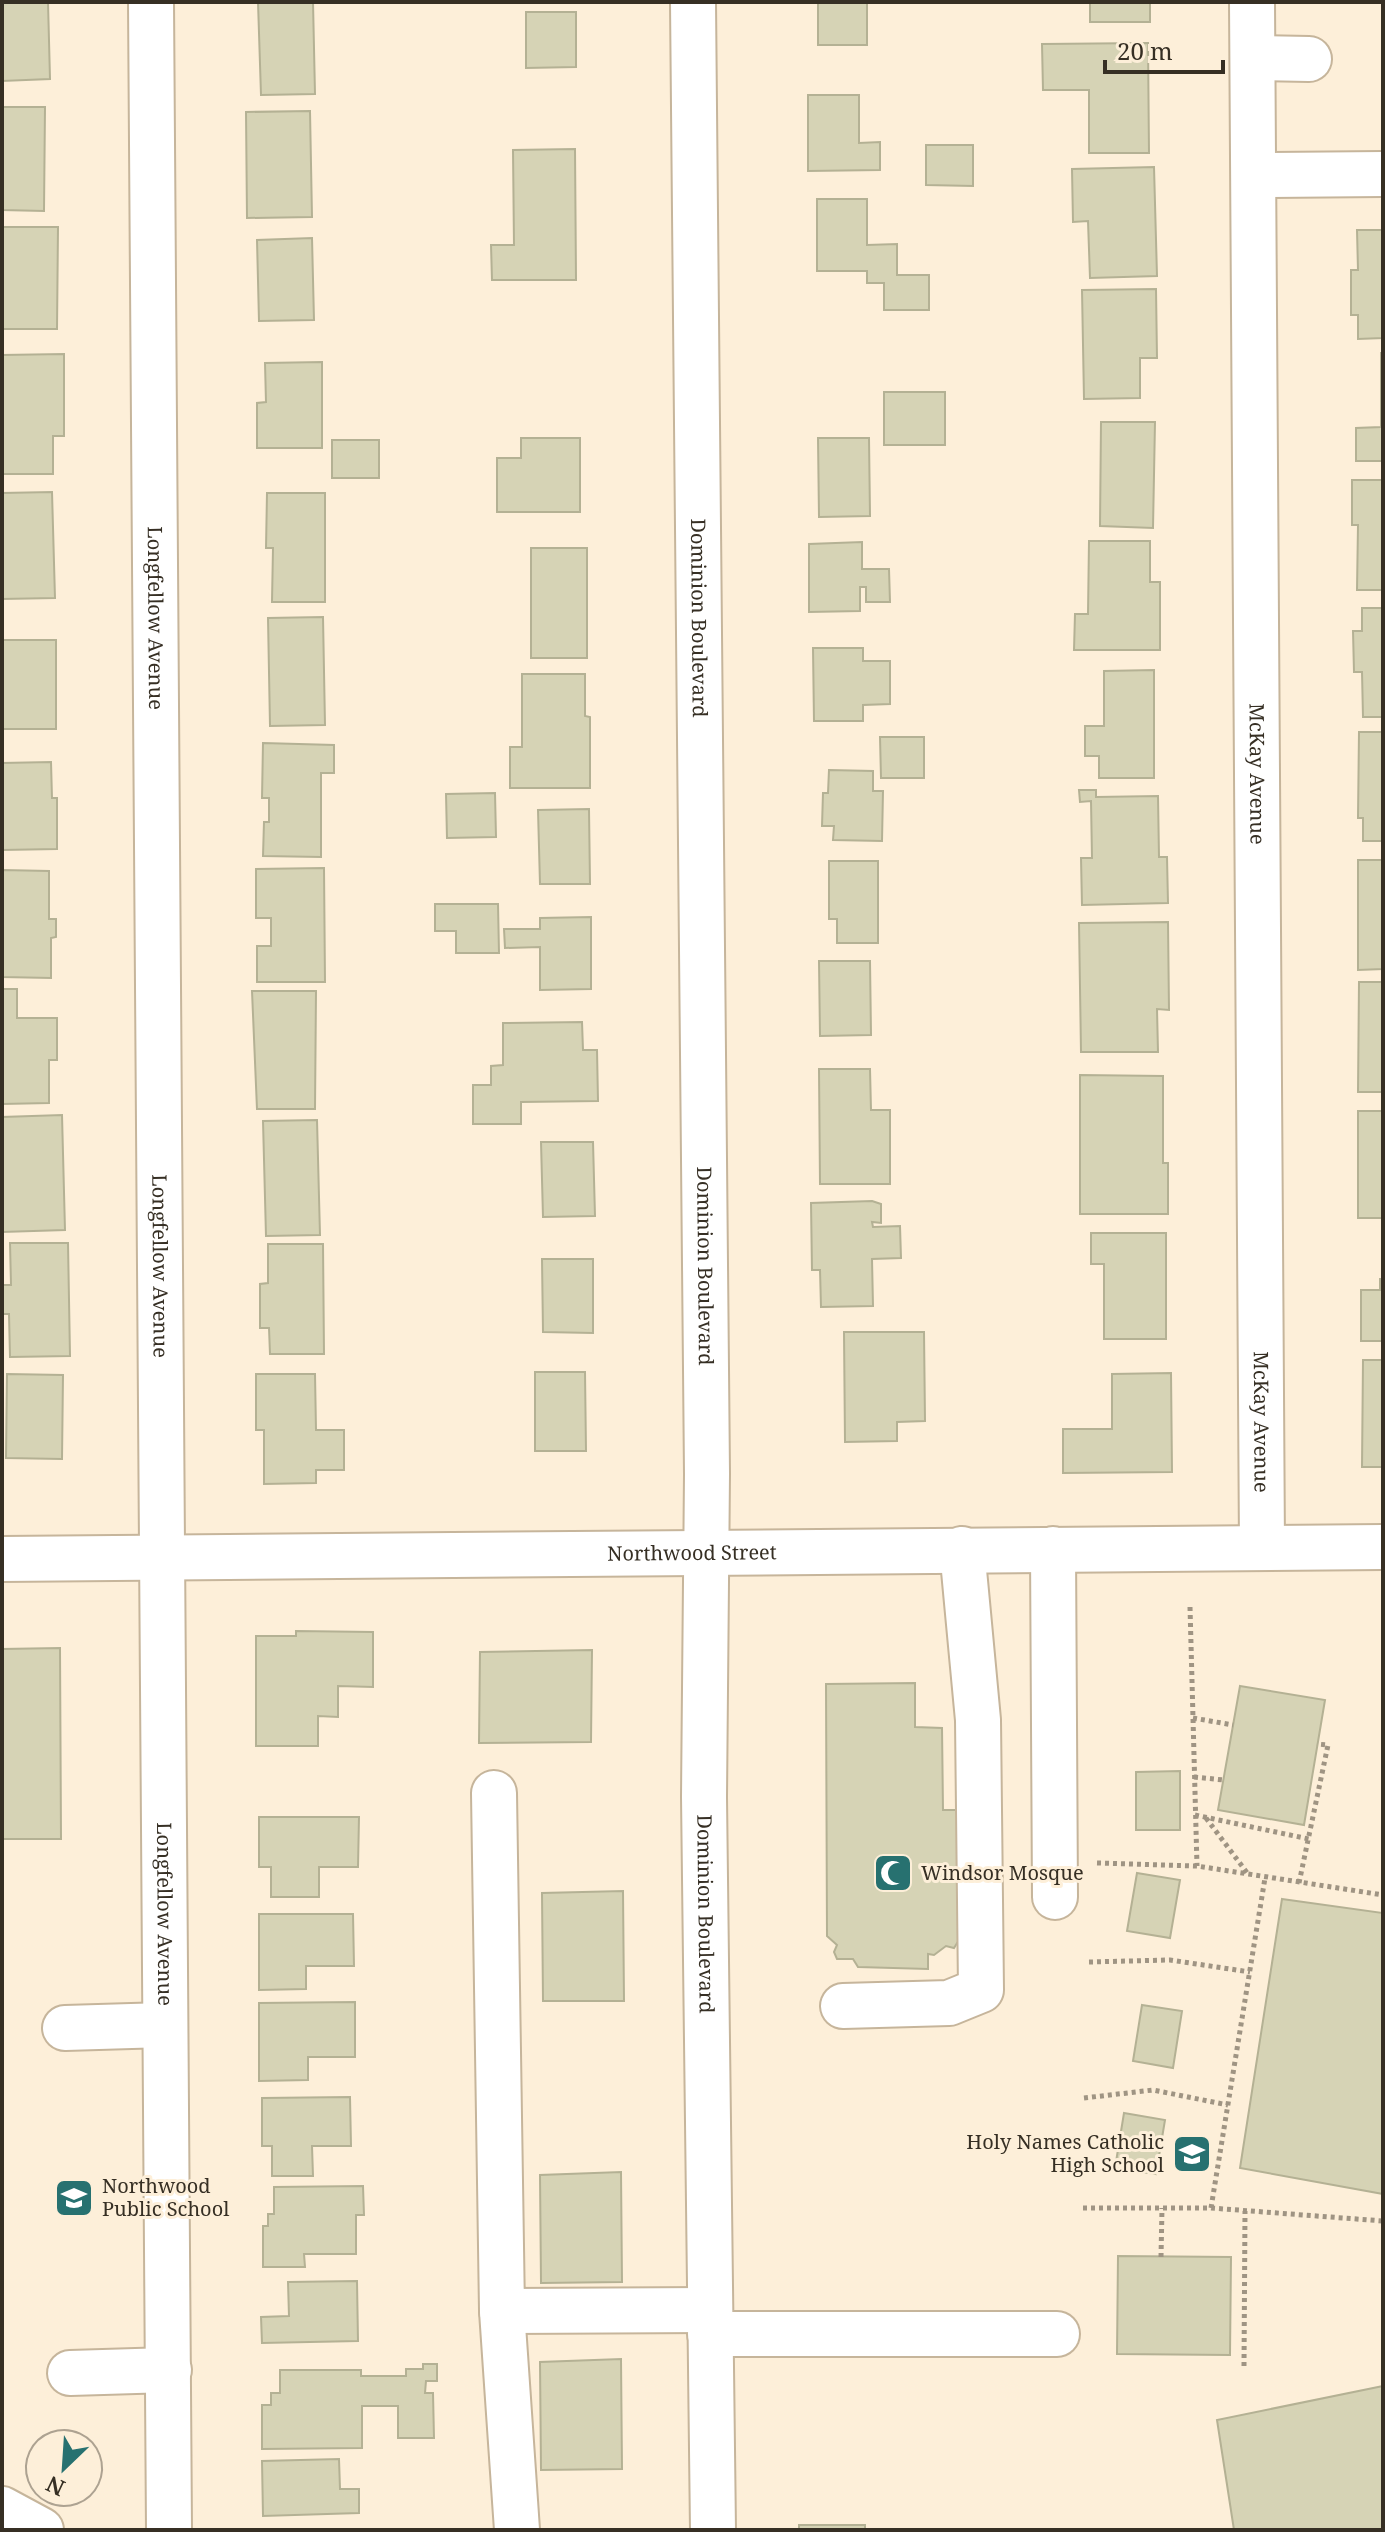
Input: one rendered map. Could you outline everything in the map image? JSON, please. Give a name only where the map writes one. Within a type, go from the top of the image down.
[{"type":"street","name":"Longfellow Avenue","points":[[151,2],[169,2530]]},
{"type":"street","name":"Dominion Boulevard","points":[[693,2],[707,1551],[704,1797],[713,2530]]},
{"type":"street","name":"McKay Avenue","points":[[1252,2],[1262,1548]]},
{"type":"street","points":[[1253,58],[1309,59]]},
{"type":"street","points":[[1254,175],[1383,174]]},
{"type":"street","name":"Northwood Street","points":[[2,1559],[1383,1547]]},
{"type":"street","points":[[843,2006],[949,2003],[981,1990],[978,1720],[962,1549]]},
{"type":"street","points":[[1053,1549],[1055,1897]]},
{"type":"street","points":[[494,1793],[502,2311],[517,2530]]},
{"type":"street","points":[[65,2028],[165,2025]]},
{"type":"street","points":[[502,2311],[1057,2334]]},
{"type":"street","points":[[70,2373],[169,2370]]},
{"type":"street","points":[[2,2509],[41,2530]]},
{"type":"path","points":[[1190,1607],[1197,1866]]},
{"type":"path","points":[[1193,1718],[1233,1725]]},
{"type":"path","points":[[1299,1883],[1328,1745],[1317,1744]]},
{"type":"path","points":[[1194,1777],[1224,1780]]},
{"type":"path","points":[[1195,1815],[1309,1839]]},
{"type":"path","points":[[1206,1817],[1249,1875]]},
{"type":"path","points":[[1084,1863],[1197,1866],[1383,1895]]},
{"type":"path","points":[[1211,2208],[1265,1878]]},
{"type":"path","points":[[1089,1962],[1170,1960],[1250,1972]]},
{"type":"path","points":[[1084,2098],[1153,2090],[1228,2105]]},
{"type":"path","points":[[1083,2208],[1211,2208],[1383,2221]]},
{"type":"path","points":[[1161,2257],[1162,2208]]},
{"type":"path","points":[[1244,2366],[1245,2210]]},
{"type":"building","points":[[2,2],[48,2],[50,79],[2,81]]},
{"type":"building","points":[[258,2],[313,2],[315,94],[261,95]]},
{"type":"building","points":[[818,2],[867,2],[867,45],[818,45]]},
{"type":"building","points":[[1090,2],[1150,2],[1150,22],[1090,22]]},
{"type":"building","points":[[526,12],[576,12],[576,67],[526,68]]},
{"type":"building","points":[[1148,43],[1149,153],[1089,153],[1089,90],[1043,90],[1042,44]]},
{"type":"building","points":[[808,95],[859,95],[859,143],[880,142],[880,170],[808,171]]},
{"type":"building","points":[[2,107],[45,107],[44,211],[2,210]]},
{"type":"building","points":[[310,111],[312,217],[247,218],[246,112]]},
{"type":"building","points":[[926,145],[973,145],[973,186],[926,185]]},
{"type":"building","points":[[575,149],[576,280],[492,280],[491,245],[514,245],[513,150]]},
{"type":"building","points":[[1154,167],[1157,276],[1090,278],[1088,221],[1073,222],[1072,169]]},
{"type":"building","points":[[817,199],[867,199],[867,245],[897,244],[897,275],[929,275],[929,310],[884,310],[884,283],[867,283],[867,271],[817,271]]},
{"type":"building","points":[[2,227],[58,227],[57,329],[2,329]]},
{"type":"building","points":[[1357,230],[1383,230],[1383,338],[1358,339],[1358,315],[1351,315],[1351,270],[1358,270]]},
{"type":"building","points":[[312,238],[314,320],[259,321],[257,240]]},
{"type":"building","points":[[1156,289],[1157,358],[1140,358],[1140,398],[1084,399],[1082,290]]},
{"type":"building","points":[[1381,353],[1383,461],[1356,461],[1356,428],[1381,427]]},
{"type":"building","points":[[64,354],[64,436],[53,436],[53,474],[2,474],[2,355]]},
{"type":"building","points":[[322,362],[322,448],[257,448],[257,403],[266,402],[265,363]]},
{"type":"building","points":[[884,392],[945,392],[945,445],[884,445]]},
{"type":"building","points":[[1101,422],[1155,422],[1153,528],[1100,526]]},
{"type":"building","points":[[521,438],[580,438],[580,512],[497,512],[497,458],[521,458]]},
{"type":"building","points":[[818,438],[869,438],[870,516],[819,517]]},
{"type":"building","points":[[332,440],[379,440],[379,478],[332,478]]},
{"type":"building","points":[[1352,480],[1383,480],[1383,590],[1357,590],[1358,525],[1352,525]]},
{"type":"building","points":[[52,492],[55,598],[2,599],[2,493]]},
{"type":"building","points":[[267,493],[325,493],[325,602],[272,602],[273,548],[266,548]]},
{"type":"building","points":[[1089,541],[1150,541],[1150,582],[1160,582],[1160,650],[1074,650],[1075,614],[1088,614]]},
{"type":"building","points":[[862,542],[862,569],[889,569],[890,602],[866,602],[866,587],[860,587],[860,611],[809,612],[809,544]]},
{"type":"building","points":[[531,548],[587,548],[587,658],[531,658]]},
{"type":"building","points":[[1362,608],[1383,608],[1383,717],[1363,717],[1362,672],[1354,672],[1353,631],[1362,631]]},
{"type":"building","points":[[323,617],[325,725],[270,726],[268,618]]},
{"type":"building","points":[[2,640],[56,640],[56,729],[2,729]]},
{"type":"building","points":[[813,648],[863,648],[863,661],[890,661],[890,704],[863,705],[863,721],[814,721]]},
{"type":"building","points":[[1154,670],[1154,778],[1099,778],[1099,756],[1085,756],[1085,726],[1104,726],[1104,671]]},
{"type":"building","points":[[522,674],[585,674],[585,716],[590,717],[590,788],[510,788],[510,747],[522,747]]},
{"type":"building","points":[[1359,732],[1383,732],[1383,841],[1363,841],[1363,818],[1358,818]]},
{"type":"building","points":[[880,737],[924,737],[924,778],[881,778]]},
{"type":"building","points":[[263,743],[334,745],[334,773],[321,773],[321,857],[263,856],[264,822],[269,822],[269,798],[262,798]]},
{"type":"building","points":[[51,762],[52,798],[57,798],[57,849],[2,850],[2,763]]},
{"type":"building","points":[[829,770],[873,771],[873,791],[883,791],[882,841],[833,840],[834,826],[822,826],[823,793],[828,793]]},
{"type":"building","points":[[1079,790],[1096,790],[1096,797],[1158,796],[1159,857],[1167,857],[1168,903],[1082,905],[1081,858],[1092,858],[1091,801],[1080,802]]},
{"type":"building","points":[[495,793],[496,837],[447,838],[446,794]]},
{"type":"building","points":[[589,809],[590,884],[540,884],[538,810]]},
{"type":"building","points":[[1358,860],[1383,860],[1383,969],[1358,970]]},
{"type":"building","points":[[829,861],[878,861],[878,943],[837,943],[837,919],[829,919]]},
{"type":"building","points":[[324,868],[325,982],[257,982],[257,946],[271,946],[271,918],[256,918],[256,869]]},
{"type":"building","points":[[2,870],[49,871],[49,919],[56,919],[56,937],[51,938],[51,978],[2,977]]},
{"type":"building","points":[[435,904],[498,904],[499,953],[456,953],[456,931],[435,931]]},
{"type":"building","points":[[591,917],[591,989],[540,990],[540,947],[505,948],[504,929],[540,929],[540,918]]},
{"type":"building","points":[[1168,922],[1169,1010],[1157,1009],[1158,1052],[1081,1052],[1079,923]]},
{"type":"building","points":[[819,961],[870,961],[871,1035],[820,1036]]},
{"type":"building","points":[[1359,982],[1383,982],[1383,1092],[1358,1092]]},
{"type":"building","points":[[2,989],[17,989],[17,1018],[57,1018],[57,1060],[49,1060],[49,1103],[2,1104]]},
{"type":"building","points":[[252,991],[316,991],[315,1109],[257,1109]]},
{"type":"building","points":[[582,1022],[583,1050],[597,1050],[598,1101],[521,1102],[521,1124],[473,1124],[473,1085],[491,1085],[491,1066],[503,1065],[503,1023]]},
{"type":"building","points":[[819,1069],[870,1069],[871,1110],[890,1110],[890,1184],[820,1184]]},
{"type":"building","points":[[1080,1075],[1163,1076],[1163,1163],[1168,1163],[1168,1214],[1080,1214]]},
{"type":"building","points":[[1358,1111],[1383,1111],[1383,1218],[1358,1218]]},
{"type":"building","points":[[62,1115],[65,1230],[2,1232],[2,1117]]},
{"type":"building","points":[[317,1120],[320,1235],[266,1236],[263,1121]]},
{"type":"building","points":[[541,1142],[593,1142],[595,1216],[543,1217]]},
{"type":"building","points":[[872,1201],[881,1204],[881,1223],[872,1222],[873,1227],[900,1226],[901,1258],[872,1259],[873,1306],[821,1307],[820,1270],[812,1270],[811,1203]]},
{"type":"building","points":[[1091,1233],[1166,1233],[1166,1339],[1104,1339],[1104,1264],[1091,1264]]},
{"type":"building","points":[[10,1243],[68,1243],[70,1356],[10,1357],[9,1314],[2,1314],[2,1285],[11,1285]]},
{"type":"building","points":[[268,1244],[323,1244],[324,1354],[270,1354],[269,1328],[260,1328],[260,1284],[268,1283]]},
{"type":"building","points":[[542,1259],[593,1259],[593,1333],[543,1332]]},
{"type":"building","points":[[1380,1279],[1383,1279],[1383,1341],[1361,1341],[1361,1290],[1380,1290]]},
{"type":"building","points":[[844,1332],[924,1332],[925,1421],[897,1422],[897,1441],[845,1442]]},
{"type":"building","points":[[1363,1360],[1383,1360],[1383,1467],[1362,1467]]},
{"type":"building","points":[[535,1372],[585,1372],[586,1451],[535,1451]]},
{"type":"building","points":[[1171,1373],[1172,1472],[1063,1473],[1063,1429],[1112,1429],[1112,1374]]},
{"type":"building","points":[[7,1374],[63,1375],[62,1459],[6,1458]]},
{"type":"building","points":[[256,1374],[315,1374],[316,1430],[344,1430],[344,1470],[316,1470],[316,1483],[264,1484],[264,1430],[256,1430]]},
{"type":"building","points":[[296,1631],[373,1632],[373,1687],[338,1686],[338,1717],[318,1716],[318,1746],[256,1746],[256,1636],[296,1636]]},
{"type":"building","points":[[60,1648],[61,1839],[2,1839],[2,1649]]},
{"type":"building","points":[[592,1650],[591,1742],[479,1743],[480,1652]]},
{"type":"building","name":"Windsor Mosque","points":[[915,1683],[915,1727],[942,1728],[943,1810],[958,1810],[959,1940],[954,1948],[946,1946],[934,1955],[928,1954],[928,1969],[858,1967],[853,1959],[837,1959],[834,1952],[837,1945],[827,1936],[826,1684]]},
{"type":"building","points":[[1240,1686],[1325,1700],[1304,1825],[1218,1810]]},
{"type":"building","points":[[1180,1771],[1180,1830],[1136,1830],[1136,1772]]},
{"type":"building","points":[[259,1817],[359,1817],[358,1867],[319,1867],[319,1897],[271,1897],[271,1867],[259,1867]]},
{"type":"building","points":[[1137,1873],[1180,1880],[1170,1938],[1127,1931]]},
{"type":"building","points":[[623,1891],[624,2001],[543,2001],[542,1893]]},
{"type":"building","points":[[1282,1899],[1383,1913],[1383,2194],[1240,2168]]},
{"type":"building","points":[[259,1914],[353,1914],[354,1966],[306,1966],[306,1989],[259,1990]]},
{"type":"building","points":[[355,2002],[355,2057],[308,2057],[308,2080],[259,2081],[259,2003]]},
{"type":"building","points":[[1142,2005],[1182,2011],[1173,2068],[1133,2061]]},
{"type":"building","points":[[350,2097],[351,2146],[312,2146],[313,2176],[272,2176],[272,2146],[262,2146],[262,2098]]},
{"type":"building","points":[[1124,2113],[1165,2120],[1156,2174],[1115,2168]]},
{"type":"building","points":[[621,2172],[622,2282],[541,2283],[540,2175]]},
{"type":"building","points":[[363,2186],[364,2215],[356,2215],[356,2254],[304,2254],[305,2267],[263,2267],[263,2226],[268,2226],[268,2214],[274,2214],[274,2187]]},
{"type":"building","points":[[1118,2256],[1231,2257],[1230,2355],[1117,2354]]},
{"type":"building","points":[[357,2281],[358,2341],[262,2343],[261,2317],[289,2316],[288,2282]]},
{"type":"building","points":[[621,2359],[622,2469],[541,2470],[540,2362]]},
{"type":"building","points":[[423,2364],[437,2364],[437,2381],[426,2381],[425,2393],[433,2393],[434,2438],[398,2438],[398,2406],[362,2406],[362,2448],[262,2449],[262,2405],[271,2405],[271,2393],[280,2393],[280,2370],[361,2370],[361,2376],[406,2376],[406,2369],[423,2369]]},
{"type":"building","points":[[1383,2386],[1383,2530],[1234,2530],[1217,2420]]},
{"type":"building","points":[[339,2459],[340,2489],[359,2489],[359,2513],[263,2516],[262,2461]]},
{"type":"building","points":[[799,2525],[865,2525],[865,2530],[799,2530]]},
{"type":"place","name":"Windsor Mosque","points":[[893,1873]]},
{"type":"place","name":"Holy Names Catholic High School","points":[[1192,2154]]},
{"type":"place","name":"Northwood Public School","points":[[74,2198]]}]
